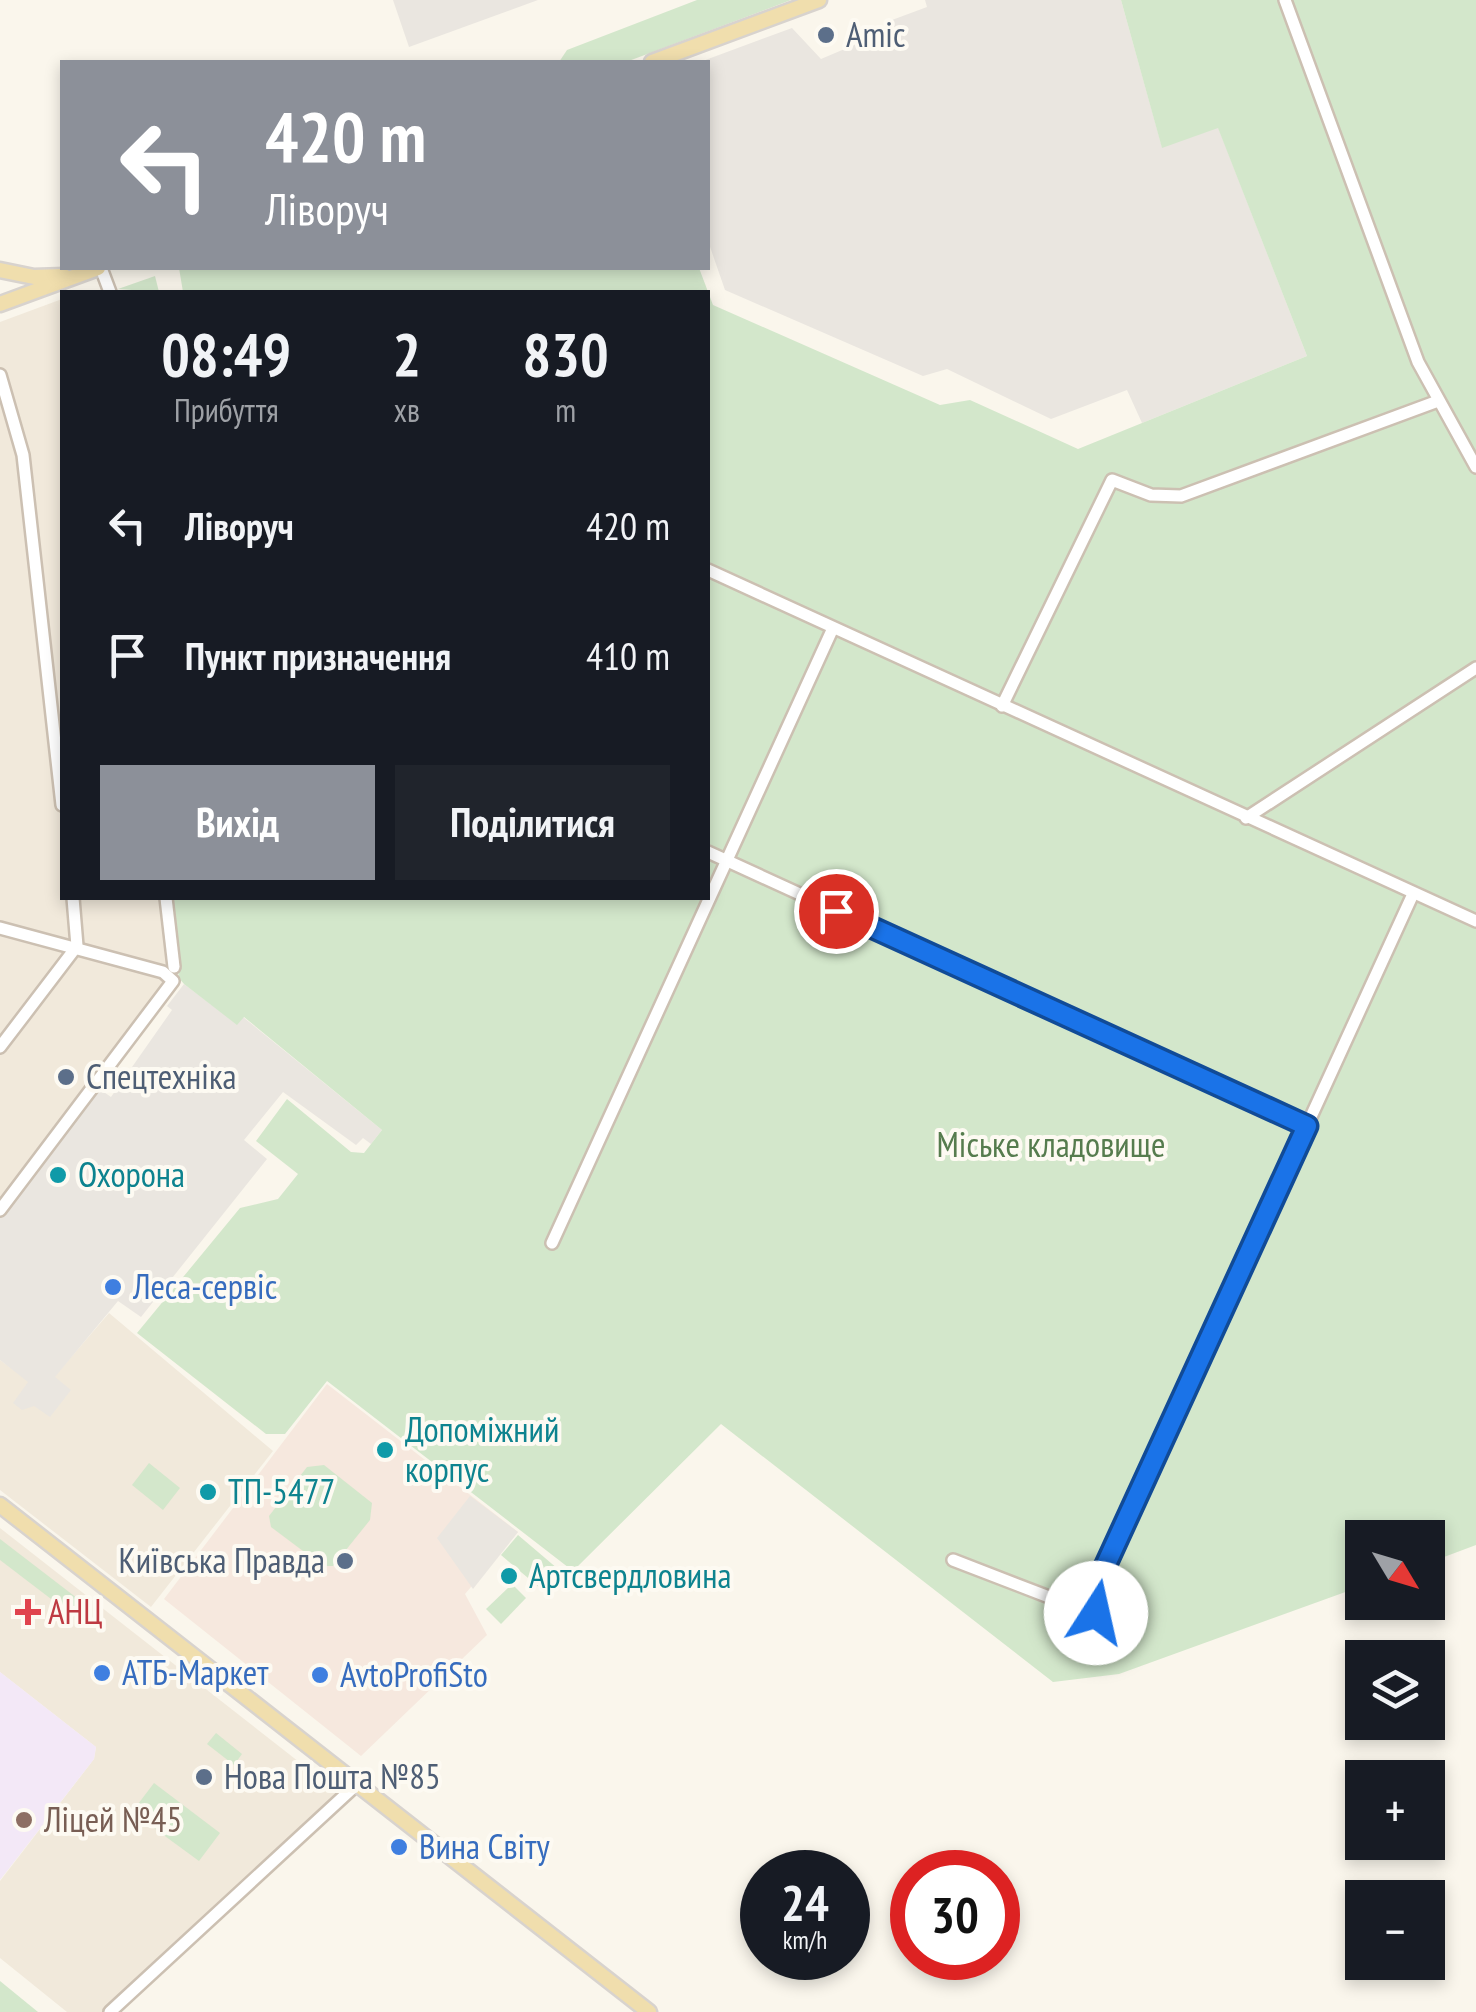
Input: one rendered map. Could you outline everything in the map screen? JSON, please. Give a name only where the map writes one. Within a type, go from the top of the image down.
[{"type":"main road","points":[[657,60],[819,0]]},
{"type":"main road","points":[[0,270],[34,276],[80,275]]},
{"type":"main road","points":[[0,304],[93,270]]},
{"type":"main road","points":[[0,1505],[649,2012]]},
{"type":"street","points":[[1285,0],[1418,362],[1476,467]]},
{"type":"street","points":[[0,375],[22,455],[60,788]]},
{"type":"street","points":[[1002,706],[1112,480],[1152,495],[1182,496],[1438,401]]},
{"type":"street","points":[[710,571],[1476,921]]},
{"type":"street","points":[[552,1242],[833,628]]},
{"type":"street","points":[[1246,818],[1476,668]]},
{"type":"street","points":[[710,853],[1307,1126]]},
{"type":"street","points":[[1091,1597],[1414,894]]},
{"type":"street","points":[[0,1047],[77,946],[73,900]]},
{"type":"street","points":[[0,1210],[174,974],[166,900]]},
{"type":"street","points":[[0,928],[174,974]]},
{"type":"street","points":[[953,1560],[1076,1607],[1080,1616],[1091,1618],[1098,1609],[1091,1597]]},
{"type":"street","points":[[1076,1607],[1080,1598],[1091,1597]]},
{"type":"street","points":[[110,2012],[356,1785]]},
{"type":"shaded area","points":[[393,0],[538,0],[409,47]]},
{"type":"shaded area","points":[[925,0],[1121,0],[1162,147],[1218,127],[1307,356],[1142,423],[1127,390],[1051,419],[947,369],[923,376],[725,290],[710,247],[710,60],[705,60],[792,28],[821,59],[894,28],[892,20],[927,7]]},
{"type":"shaded area","points":[[60,300],[60,900],[159,900],[168,979],[0,1205],[0,322]]},
{"type":"shaded area","points":[[184,984],[237,1024],[243,1017],[382,1130],[371,1144],[363,1138],[356,1145],[283,1092],[244,1140],[267,1159],[141,1317],[118,1301],[55,1377],[71,1390],[50,1417],[34,1406],[22,1410],[13,1403],[28,1382],[0,1360],[0,1216],[98,1088],[111,1097],[172,1010],[167,1006]]},
{"type":"shaded area","points":[[109,1313],[273,1451],[151,1607],[0,1490],[0,1360],[42,1391]]},
{"type":"shaded area","name":"Київська Правда","points":[[327,1384],[518,1532],[465,1594],[487,1635],[361,1756],[164,1599]]},
{"type":"shaded area","points":[[470,1496],[518,1532],[473,1589],[437,1538]]},
{"type":"shaded area","points":[[0,1528],[340,1794],[103,2012],[67,2012],[0,1958],[0,1881],[94,1759],[96,1747],[0,1672]]},
{"type":"shaded area","name":"Ліцей №45","points":[[0,1672],[96,1747],[94,1759],[0,1880]]},
{"type":"green space","points":[[697,0],[791,0],[631,60],[560,60],[567,50]]},
{"type":"green space","name":"Міське кладовище","points":[[1121,0],[1476,0],[1476,1545],[1445,1557],[1445,1520],[1345,1520],[1345,1592],[1119,1674],[1053,1682],[721,1424],[573,1571],[327,1381],[285,1434],[266,1434],[137,1333],[240,1208],[278,1199],[298,1174],[256,1141],[287,1099],[351,1152],[364,1153],[382,1130],[244,1017],[237,1025],[184,984],[179,978],[169,900],[710,900],[710,297],[713,305],[940,405],[970,400],[1078,449],[1307,356],[1218,128],[1162,148]]},
{"type":"green space","name":"Міське кладовище","points":[[179,270],[700,270],[707,290],[183,290]]},
{"type":"green space","points":[[155,276],[158,290],[132,290],[118,289]]},
{"type":"green space","points":[[149,1463],[180,1488],[163,1510],[132,1485]]},
{"type":"green space","points":[[324,1465],[372,1503],[370,1520],[333,1566],[323,1566],[271,1527],[269,1516],[307,1467]]},
{"type":"green space","points":[[518,1535],[558,1569],[541,1589],[501,1555]]},
{"type":"green space","points":[[0,1539],[86,1605],[76,1618],[0,1560]]},
{"type":"green space","points":[[512,1584],[526,1598],[501,1624],[486,1609]]},
{"type":"green space","points":[[216,1733],[242,1754],[234,1765],[207,1744]]},
{"type":"green space","points":[[154,1783],[220,1833],[199,1861],[132,1812]]},
{"type":"green space","points":[[0,1981],[38,2012],[0,2012]]},
{"type":"place","name":"Amic","points":[[826,35]]},
{"type":"place","name":"Спецтехніка","points":[[66,1077]]},
{"type":"place","name":"Охорона","points":[[58,1175]]},
{"type":"place","name":"Леса-сервіс","points":[[113,1287]]},
{"type":"place","name":"Допоміжний корпус","points":[[385,1450]]},
{"type":"place","name":"ТП-5477","points":[[208,1492]]},
{"type":"place","name":"Київська Правда","points":[[345,1561]]},
{"type":"place","name":"Артсвердловина","points":[[509,1576]]},
{"type":"place","name":"АНЦ","points":[[28,1612]]},
{"type":"place","name":"АТБ-Маркет","points":[[102,1673]]},
{"type":"place","name":"AvtoProfiSto","points":[[320,1675]]},
{"type":"place","name":"Нова Пошта №85","points":[[204,1777]]},
{"type":"place","name":"Ліцей №45","points":[[24,1820]]},
{"type":"place","name":"Вина Світу","points":[[399,1847]]},
{"type":"route","points":[[836,911],[1307,1126],[1091,1597],[1098,1606],[1096,1613]]}]
